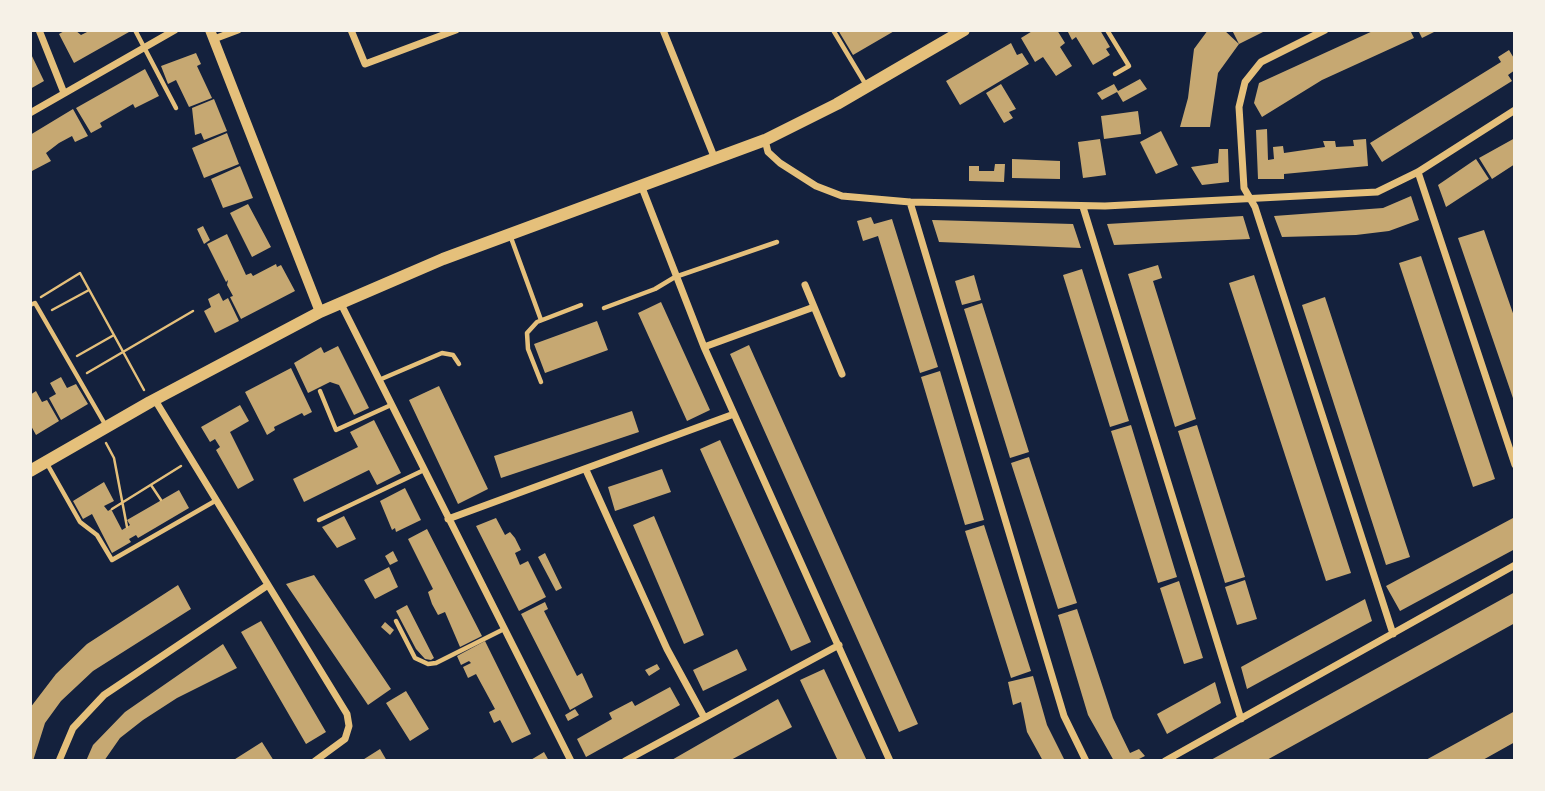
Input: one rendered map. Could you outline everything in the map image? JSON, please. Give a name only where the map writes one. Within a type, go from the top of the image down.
[{"type":"main road","points":[[30,471],[152,401],[340,302],[510,234],[765,140],[964,30]]},
{"type":"street","points":[[39,30],[64,93]]},
{"type":"street","points":[[30,113],[175,30]]},
{"type":"street","points":[[238,30],[212,34],[320,312]]},
{"type":"street","points":[[351,30],[365,64],[456,30]]},
{"type":"street","points":[[663,30],[715,159]]},
{"type":"street","points":[[1325,30],[1261,62],[1245,82],[1239,124],[1244,188],[1255,207],[1393,634]]},
{"type":"street","points":[[765,140],[768,152],[780,163],[816,186],[842,195],[910,202],[1083,207],[1377,192],[1418,172],[1515,110]]},
{"type":"street","points":[[1418,172],[1515,465]]},
{"type":"street","points":[[641,186],[704,347],[890,761]]},
{"type":"street","points":[[910,202],[1056,689],[1069,730],[1086,761]]},
{"type":"street","points":[[1083,207],[1241,719]]},
{"type":"street","points":[[805,285],[842,374]]},
{"type":"street","points":[[340,302],[571,761]]},
{"type":"street","points":[[704,347],[814,307]]},
{"type":"street","points":[[152,401],[348,713],[349,726],[345,739],[315,761]]},
{"type":"street","points":[[449,519],[734,414]]},
{"type":"street","points":[[586,470],[667,649],[704,717]]},
{"type":"street","points":[[1165,761],[1515,565]]},
{"type":"street","points":[[59,761],[73,728],[104,695],[268,585]]},
{"type":"street","points":[[625,761],[839,645]]},
{"type":"lane","points":[[135,30],[176,108]]},
{"type":"lane","points":[[833,30],[866,86]]},
{"type":"lane","points":[[1107,30],[1129,66],[1115,74]]},
{"type":"lane","points":[[510,234],[541,320]]},
{"type":"lane","points":[[604,308],[655,289],[675,277],[777,242]]},
{"type":"lane","points":[[32,304],[68,361],[103,429]]},
{"type":"lane","points":[[541,382],[526,338],[531,327],[541,320],[581,304]]},
{"type":"lane","points":[[378,380],[442,353],[453,355],[459,364]]},
{"type":"lane","points":[[320,391],[336,430],[391,405]]},
{"type":"lane","points":[[46,462],[80,522],[97,535],[111,560],[215,501]]},
{"type":"lane","points":[[319,520],[424,470]]},
{"type":"lane","points":[[396,621],[415,658],[428,664],[436,663],[504,629]]},
{"type":"path","points":[[32,304],[80,273],[152,401]]},
{"type":"path","points":[[42,316],[89,290]]},
{"type":"path","points":[[87,373],[193,311]]},
{"type":"path","points":[[68,361],[114,335]]},
{"type":"path","points":[[103,429],[114,458],[127,527]]},
{"type":"path","points":[[112,509],[190,460]]},
{"type":"path","points":[[151,484],[161,500]]},
{"type":"building","points":[[66,30],[75,30],[81,35],[91,30],[129,32],[74,63],[59,34]]},
{"type":"building","points":[[838,30],[896,30],[853,55]]},
{"type":"building","points":[[1034,30],[1057,30],[1065,43],[1060,47],[1072,66],[1056,76],[1043,57],[1035,62],[1021,38]]},
{"type":"building","points":[[1067,30],[1100,30],[1110,47],[1106,49],[1110,55],[1093,65],[1076,37],[1072,40]]},
{"type":"building","points":[[1208,30],[1224,30],[1239,44],[1218,73],[1210,127],[1180,127],[1188,98],[1194,49]]},
{"type":"building","points":[[1232,30],[1267,30],[1239,44]]},
{"type":"building","points":[[1375,30],[1410,30],[1414,38],[1322,80],[1262,117],[1254,103],[1259,83]]},
{"type":"building","points":[[1418,30],[1438,30],[1422,38]]},
{"type":"building","points":[[1011,43],[1017,55],[1022,53],[1029,64],[960,105],[946,81]]},
{"type":"building","points":[[1509,50],[1515,60],[1515,70],[1508,75],[1512,81],[1382,162],[1370,143],[1501,62],[1498,57]]},
{"type":"building","points":[[30,52],[44,81],[30,89]]},
{"type":"building","points":[[196,53],[201,64],[197,66],[212,98],[189,107],[176,80],[168,84],[161,66]]},
{"type":"building","points":[[145,69],[159,96],[135,108],[133,104],[100,123],[102,127],[91,133],[76,108]]},
{"type":"building","points":[[1140,79],[1147,89],[1123,102],[1117,92],[1102,100],[1097,93],[1114,84],[1118,91]]},
{"type":"building","points":[[1001,84],[1016,109],[1009,112],[1013,118],[1004,123],[986,93]]},
{"type":"building","points":[[214,99],[227,131],[204,140],[201,133],[195,135],[192,108]]},
{"type":"building","points":[[73,109],[88,136],[75,142],[72,136],[59,143],[46,153],[51,161],[30,172],[30,135]]},
{"type":"building","points":[[1138,111],[1141,134],[1104,139],[1101,116]]},
{"type":"building","points":[[1267,129],[1268,160],[1274,159],[1273,147],[1283,146],[1284,153],[1325,147],[1323,141],[1335,141],[1336,147],[1354,146],[1353,140],[1366,139],[1368,166],[1284,174],[1284,179],[1258,179],[1256,130]]},
{"type":"building","points":[[1161,131],[1178,165],[1156,174],[1140,142]]},
{"type":"building","points":[[227,133],[239,164],[204,178],[192,148]]},
{"type":"building","points":[[1515,138],[1515,164],[1492,179],[1479,158]]},
{"type":"building","points":[[1100,139],[1106,175],[1083,178],[1078,142]]},
{"type":"building","points":[[1219,149],[1228,149],[1229,182],[1202,185],[1191,167],[1218,163]]},
{"type":"building","points":[[1012,159],[1060,161],[1060,179],[1012,178]]},
{"type":"building","points":[[1476,159],[1489,179],[1446,207],[1438,185]]},
{"type":"building","points":[[995,164],[1005,164],[1004,182],[969,181],[969,166],[979,166],[979,171],[994,171]]},
{"type":"building","points":[[240,166],[253,198],[223,208],[211,179]]},
{"type":"building","points":[[1411,196],[1419,220],[1389,231],[1356,235],[1282,237],[1274,216],[1383,208]]},
{"type":"building","points":[[248,204],[271,247],[252,257],[230,213]]},
{"type":"building","points":[[1243,216],[1250,239],[1114,245],[1107,224]]},
{"type":"building","points":[[871,217],[874,224],[892,219],[938,367],[920,373],[878,236],[863,241],[857,221]]},
{"type":"building","points":[[932,220],[1073,224],[1081,248],[939,242]]},
{"type":"building","points":[[203,226],[210,240],[204,244],[197,229]]},
{"type":"building","points":[[1484,230],[1515,319],[1515,404],[1458,238]]},
{"type":"building","points":[[227,234],[246,275],[251,273],[253,276],[276,264],[277,267],[281,265],[295,291],[241,319],[230,297],[233,296],[227,285],[228,280],[226,282],[207,244]]},
{"type":"building","points":[[1421,256],[1495,479],[1473,487],[1399,263]]},
{"type":"building","points":[[1158,265],[1162,278],[1153,281],[1196,419],[1175,427],[1128,274]]},
{"type":"building","points":[[1082,269],[1129,421],[1110,427],[1063,275]]},
{"type":"building","points":[[974,275],[981,300],[962,305],[955,281]]},
{"type":"building","points":[[1254,275],[1351,573],[1326,581],[1229,283]]},
{"type":"building","points":[[219,293],[223,301],[228,298],[239,321],[215,333],[204,311],[211,307],[208,299]]},
{"type":"building","points":[[1325,297],[1410,557],[1386,565],[1302,305]]},
{"type":"building","points":[[661,302],[710,410],[687,421],[638,313]]},
{"type":"building","points":[[982,303],[1029,452],[1010,458],[964,309]]},
{"type":"building","points":[[597,321],[608,350],[545,373],[534,344]]},
{"type":"building","points":[[749,345],[918,724],[899,732],[730,354]]},
{"type":"building","points":[[338,346],[369,408],[354,415],[339,385],[330,382],[308,393],[294,363],[321,347],[324,353]]},
{"type":"building","points":[[291,368],[312,412],[304,416],[302,413],[274,427],[275,430],[267,435],[245,392]]},
{"type":"building","points":[[940,371],[984,520],[965,525],[921,377]]},
{"type":"building","points":[[61,377],[67,388],[76,384],[88,404],[61,420],[49,398],[56,394],[50,383]]},
{"type":"building","points":[[439,386],[488,489],[458,504],[409,400]]},
{"type":"building","points":[[36,391],[42,402],[47,400],[59,421],[36,435],[30,424],[30,395]]},
{"type":"building","points":[[240,405],[249,421],[230,432],[254,480],[238,489],[216,450],[220,447],[215,439],[210,442],[201,427]]},
{"type":"building","points":[[632,411],[639,432],[501,478],[494,456]]},
{"type":"building","points":[[374,420],[401,473],[377,485],[369,470],[304,502],[293,479],[358,447],[350,432]]},
{"type":"building","points":[[1131,425],[1177,577],[1158,583],[1111,431]]},
{"type":"building","points":[[1197,425],[1245,577],[1225,583],[1178,431]]},
{"type":"building","points":[[720,440],[811,642],[791,651],[700,449]]},
{"type":"building","points":[[1029,457],[1077,603],[1058,609],[1011,463]]},
{"type":"building","points":[[662,469],[671,492],[615,511],[608,487]]},
{"type":"building","points":[[104,482],[114,501],[104,506],[108,511],[111,509],[122,530],[130,525],[127,520],[179,490],[189,508],[138,538],[136,535],[129,539],[131,542],[112,553],[92,514],[83,519],[73,501]]},
{"type":"building","points":[[405,488],[421,520],[396,532],[395,528],[392,530],[380,501]]},
{"type":"building","points":[[344,516],[356,539],[337,548],[322,527]]},
{"type":"building","points":[[654,516],[704,635],[684,644],[633,525]]},
{"type":"building","points":[[496,518],[505,535],[510,532],[515,538],[521,550],[515,553],[520,565],[528,561],[546,597],[519,611],[476,526]]},
{"type":"building","points":[[1513,518],[1515,549],[1400,611],[1386,586]]},
{"type":"building","points":[[984,525],[1031,671],[1011,678],[965,531]]},
{"type":"building","points":[[427,529],[482,636],[460,647],[445,612],[438,615],[432,604],[428,592],[433,589],[408,539]]},
{"type":"building","points":[[393,551],[398,561],[390,565],[385,556]]},
{"type":"building","points":[[545,553],[562,588],[556,591],[538,557]]},
{"type":"building","points":[[389,567],[398,587],[375,599],[364,580]]},
{"type":"building","points":[[314,575],[391,689],[368,705],[286,584]]},
{"type":"building","points":[[1245,580],[1257,619],[1237,625],[1225,587]]},
{"type":"building","points":[[1179,581],[1203,658],[1184,664],[1160,588]]},
{"type":"building","points":[[178,585],[191,609],[93,671],[61,701],[45,723],[33,761],[30,761],[30,708],[56,674],[87,644]]},
{"type":"building","points":[[1515,592],[1515,623],[1265,761],[1209,761]]},
{"type":"building","points":[[1365,599],[1372,621],[1247,689],[1241,667]]},
{"type":"building","points":[[545,602],[548,609],[544,611],[577,676],[582,673],[593,697],[570,710],[521,614]]},
{"type":"building","points":[[407,605],[434,658],[431,660],[425,659],[416,649],[396,611]]},
{"type":"building","points":[[1077,609],[1113,718],[1130,753],[1139,749],[1145,756],[1135,761],[1114,761],[1088,715],[1058,615]]},
{"type":"building","points":[[261,621],[326,732],[306,744],[241,632]]},
{"type":"building","points":[[385,622],[394,630],[390,635],[381,627]]},
{"type":"building","points":[[485,641],[531,734],[512,743],[500,720],[494,723],[489,712],[495,709],[476,674],[468,678],[463,667],[471,663],[469,661],[461,665],[457,656]]},
{"type":"building","points":[[223,644],[237,668],[177,698],[143,720],[120,738],[104,761],[86,761],[93,745],[125,712]]},
{"type":"building","points":[[737,649],[747,670],[703,691],[693,670]]},
{"type":"building","points":[[657,664],[660,669],[649,676],[645,670]]},
{"type":"building","points":[[824,669],[867,761],[838,761],[800,680]]},
{"type":"building","points":[[1033,676],[1047,725],[1065,761],[1043,761],[1027,732],[1021,702],[1013,705],[1008,682]]},
{"type":"building","points":[[1215,682],[1221,703],[1167,734],[1157,714]]},
{"type":"building","points":[[670,687],[680,705],[586,757],[577,739],[612,719],[609,713],[632,701],[635,706]]},
{"type":"building","points":[[406,691],[429,729],[410,741],[386,703]]},
{"type":"building","points":[[778,699],[792,727],[729,761],[670,761]]},
{"type":"building","points":[[575,709],[579,715],[568,721],[565,715]]},
{"type":"building","points":[[1515,711],[1515,742],[1481,761],[1424,761]]},
{"type":"building","points":[[262,742],[274,761],[232,761]]},
{"type":"building","points":[[380,749],[387,761],[361,761]]},
{"type":"building","points":[[544,752],[549,761],[529,761]]}]
